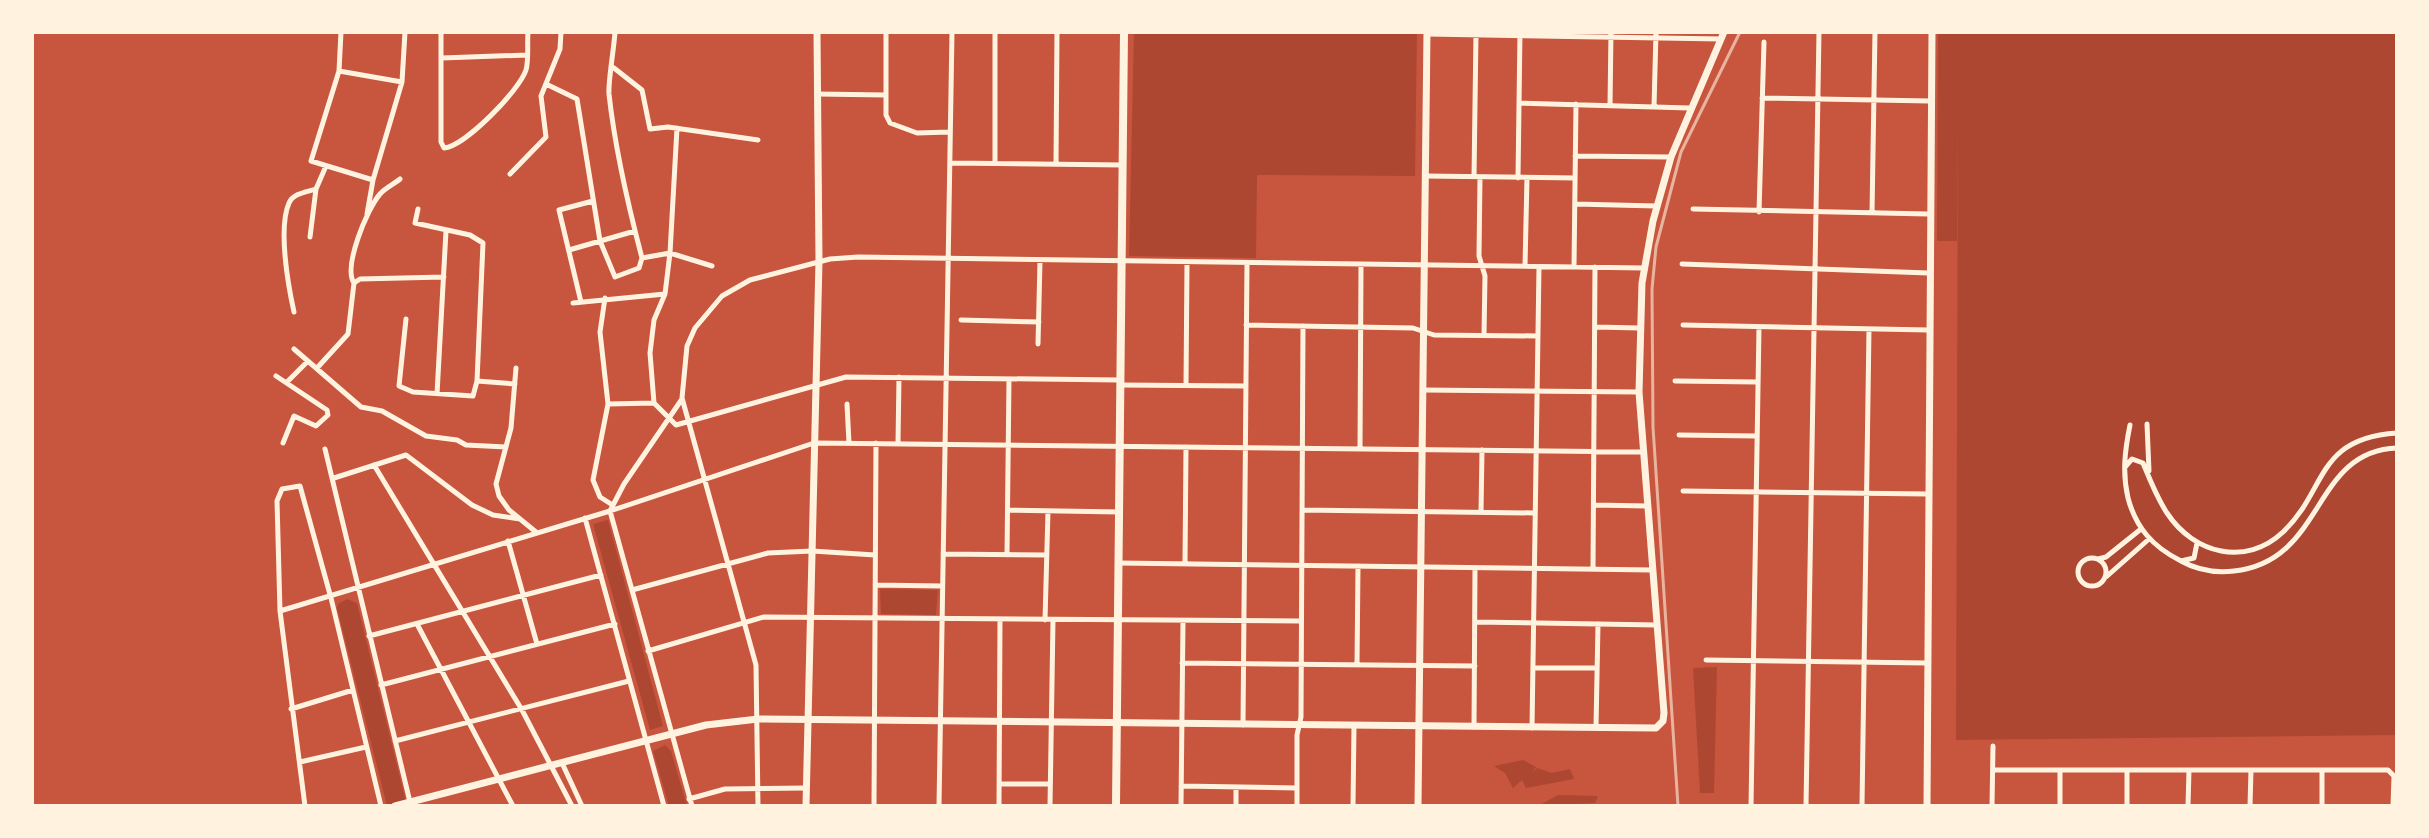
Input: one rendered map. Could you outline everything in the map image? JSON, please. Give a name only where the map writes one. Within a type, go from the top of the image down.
[{"type":"main road","points":[[1116,806],[1124,32]]},
{"type":"street","points":[[341,32],[339,71],[311,161],[373,180]]},
{"type":"street","points":[[317,368],[348,334],[354,283],[349,265],[367,214],[373,180],[402,82],[405,32]]},
{"type":"street","points":[[441,32],[441,142],[444,148],[455,145],[500,106],[523,75],[528,32]]},
{"type":"street","points":[[510,174],[546,137],[541,96],[560,49],[561,32]]},
{"type":"street","points":[[546,84],[577,99],[600,241],[615,277],[639,268],[642,258],[608,89],[614,68],[615,32]]},
{"type":"street","points":[[806,806],[819,261],[817,32]]},
{"type":"street","points":[[886,32],[886,115],[899,128],[917,133],[950,132]]},
{"type":"street","points":[[939,806],[952,32]]},
{"type":"street","points":[[995,32],[995,163]]},
{"type":"street","points":[[1056,164],[1057,32]]},
{"type":"street","points":[[1806,806],[1819,32]]},
{"type":"street","points":[[1872,213],[1875,32]]},
{"type":"street","points":[[1927,806],[1928,214],[1932,32]]},
{"type":"street","points":[[395,806],[706,725],[758,719],[1052,722],[1299,726],[1354,726],[1419,727],[1532,729],[1651,730],[1660,726],[1664,713],[1639,392],[1639,328],[1644,268],[1656,206],[1671,157],[1722,35],[1427,33],[1423,331],[1423,390],[1421,511],[1421,567],[1420,665],[1419,727],[1418,806]]},
{"type":"street","points":[[1476,34],[1479,256],[1485,276],[1484,335]]},
{"type":"street","points":[[1518,178],[1520,34]]},
{"type":"street","points":[[1610,105],[1611,35]]},
{"type":"street","points":[[1654,107],[1656,35]]},
{"type":"street","points":[[1759,212],[1764,42]]},
{"type":"street","points":[[442,58],[527,55]]},
{"type":"street","points":[[614,68],[642,90],[650,129],[677,128],[758,140]]},
{"type":"street","points":[[339,71],[402,82]]},
{"type":"street","points":[[817,94],[886,95]]},
{"type":"street","points":[[1762,98],[1930,101]]},
{"type":"street","points":[[1519,103],[1689,108]]},
{"type":"street","points":[[1574,267],[1576,104]]},
{"type":"street","points":[[677,128],[665,294],[651,339],[654,403],[676,425],[846,377],[1246,386]]},
{"type":"street","points":[[1575,156],[1671,157]]},
{"type":"street","points":[[950,163],[1123,165]]},
{"type":"street","points":[[310,237],[316,189],[326,166]]},
{"type":"street","points":[[1425,176],[1575,178]]},
{"type":"street","points":[[1525,266],[1527,178]]},
{"type":"street","points":[[367,214],[380,193],[400,179]]},
{"type":"street","points":[[294,312],[285,237],[289,202],[296,195],[316,189]]},
{"type":"street","points":[[581,302],[559,210],[593,201]]},
{"type":"street","points":[[1575,204],[1656,206]]},
{"type":"street","points":[[406,319],[399,386],[413,392],[473,396],[477,381],[483,243],[470,235],[415,223],[418,209]]},
{"type":"street","points":[[1693,209],[1928,214]]},
{"type":"street","points":[[437,394],[446,231]]},
{"type":"street","points":[[569,250],[635,231]]},
{"type":"street","points":[[642,258],[670,253],[712,266]]},
{"type":"street","points":[[758,806],[756,665],[682,398],[687,346],[695,328],[722,296],[750,280],[819,261],[858,257],[1644,268]]},
{"type":"street","points":[[1038,344],[1040,261]]},
{"type":"street","points":[[1186,385],[1187,263]]},
{"type":"street","points":[[1243,725],[1247,263]]},
{"type":"street","points":[[1682,264],[1928,273]]},
{"type":"street","points":[[1360,449],[1361,265]]},
{"type":"street","points":[[1532,729],[1539,267]]},
{"type":"street","points":[[1593,569],[1595,267]]},
{"type":"street","points":[[354,283],[360,279],[444,277]]},
{"type":"street","points":[[573,303],[665,294]]},
{"type":"street","points":[[605,298],[600,332],[608,404],[593,480],[600,497],[611,507],[692,806]]},
{"type":"street","points":[[961,320],[1039,322]]},
{"type":"street","points":[[1246,325],[1413,328],[1434,335],[1538,336]]},
{"type":"street","points":[[1683,325],[1928,330]]},
{"type":"street","points":[[1297,806],[1303,326]]},
{"type":"street","points":[[1595,327],[1639,328]]},
{"type":"street","points":[[1751,806],[1759,328]]},
{"type":"street","points":[[1862,806],[1869,329]]},
{"type":"street","points":[[294,349],[361,407],[382,411],[426,436],[457,440],[466,445],[506,447]]},
{"type":"street","points":[[287,382],[308,361]]},
{"type":"street","points":[[516,368],[514,410],[496,484],[499,496],[536,533]]},
{"type":"street","points":[[276,376],[327,410],[328,415],[316,426],[294,416],[283,443]]},
{"type":"street","points":[[898,443],[899,377]]},
{"type":"street","points":[[1007,555],[1009,379]]},
{"type":"street","points":[[477,381],[515,384]]},
{"type":"street","points":[[1675,381],[1758,382]]},
{"type":"street","points":[[1423,390],[1639,392]]},
{"type":"street","points":[[611,507],[682,398]]},
{"type":"street","points":[[608,404],[654,403]]},
{"type":"street","points":[[847,404],[849,443]]},
{"type":"street","points":[[2147,424],[2148,466],[2154,487]]},
{"type":"street","points":[[2130,425],[2124,469],[2132,512],[2141,529],[2161,551],[2180,561],[2225,572],[2248,570],[2269,561],[2297,540],[2334,479],[2348,465],[2369,453],[2397,448]]},
{"type":"street","points":[[2124,469],[2128,460],[2138,459],[2143,463],[2168,514],[2197,542],[2223,553],[2259,549],[2284,532],[2319,475],[2338,454],[2360,441],[2397,433]]},
{"type":"street","points":[[1679,435],[1757,436]]},
{"type":"street","points":[[280,611],[331,598],[814,443],[1643,452]]},
{"type":"street","points":[[874,806],[876,443]]},
{"type":"street","points":[[1185,564],[1186,447]]},
{"type":"street","points":[[325,449],[411,804]]},
{"type":"street","points":[[1481,512],[1482,450]]},
{"type":"street","points":[[334,478],[406,455],[472,505],[493,515],[520,519]]},
{"type":"street","points":[[374,465],[522,710],[572,806]]},
{"type":"street","points":[[305,806],[280,611],[277,501],[282,489],[293,485],[300,486],[331,598],[381,806]]},
{"type":"street","points":[[1683,491],[1928,494]]},
{"type":"street","points":[[1594,505],[1647,506]]},
{"type":"street","points":[[1008,510],[1119,512]]},
{"type":"street","points":[[1302,510],[1535,513]]},
{"type":"street","points":[[1045,620],[1048,511]]},
{"type":"street","points":[[585,518],[664,806]]},
{"type":"street","points":[[2141,529],[2106,557],[2084,561],[2078,569],[2079,578],[2091,587],[2100,585],[2149,539]]},
{"type":"street","points":[[508,541],[537,644]]},
{"type":"street","points":[[2180,561],[2194,558],[2197,542]]},
{"type":"street","points":[[632,590],[768,553],[812,551],[875,555]]},
{"type":"street","points":[[943,554],[1047,555]]},
{"type":"street","points":[[2098,559],[2105,565],[2106,578]]},
{"type":"street","points":[[1118,563],[1652,570]]},
{"type":"street","points":[[1357,665],[1358,566]]},
{"type":"street","points":[[1474,728],[1475,568]]},
{"type":"street","points":[[369,636],[601,575]]},
{"type":"street","points":[[875,585],[942,586]]},
{"type":"street","points":[[648,651],[764,617],[1301,621]]},
{"type":"street","points":[[999,806],[1000,620]]},
{"type":"street","points":[[1050,806],[1053,620]]},
{"type":"street","points":[[1181,806],[1183,621]]},
{"type":"street","points":[[1475,622],[1657,625]]},
{"type":"street","points":[[417,624],[501,778],[513,806]]},
{"type":"street","points":[[381,685],[615,624]]},
{"type":"street","points":[[1596,729],[1598,624]]},
{"type":"street","points":[[1706,660],[1927,663]]},
{"type":"street","points":[[1182,663],[1475,666]]},
{"type":"street","points":[[1533,668],[1597,668]]},
{"type":"street","points":[[395,741],[471,724],[629,681]]},
{"type":"street","points":[[291,709],[353,690]]},
{"type":"street","points":[[1353,806],[1354,726]]},
{"type":"street","points":[[1992,806],[1993,746]]},
{"type":"street","points":[[300,762],[366,747]]},
{"type":"street","points":[[562,763],[582,806]]},
{"type":"street","points":[[1993,770],[2392,772],[2393,806]]},
{"type":"street","points":[[2060,770],[2060,806]]},
{"type":"street","points":[[2127,770],[2127,806]]},
{"type":"street","points":[[2188,806],[2189,770]]},
{"type":"street","points":[[2250,806],[2251,770]]},
{"type":"street","points":[[2322,770],[2322,806]]},
{"type":"street","points":[[1000,784],[1050,784]]},
{"type":"street","points":[[1181,786],[1297,788]]},
{"type":"street","points":[[1236,787],[1236,806]]},
{"type":"street","points":[[689,799],[725,789],[807,788]]},
{"type":"shaded area","points":[[1134,32],[1417,32],[1415,176],[1257,175],[1256,258],[1129,256]]},
{"type":"shaded area","points":[[1938,32],[2397,32],[2397,735],[1956,740],[1958,103],[1957,241],[1937,241]]},
{"type":"shaded area","points":[[608,520],[663,726],[650,730],[593,524]]},
{"type":"shaded area","points":[[880,589],[938,590],[936,615],[881,614]]},
{"type":"shaded area","points":[[347,599],[357,603],[407,806],[387,806],[337,608]]},
{"type":"shaded area","points":[[1717,667],[1714,793],[1700,793],[1693,668]]},
{"type":"shaded area","points":[[665,745],[671,751],[687,806],[669,806],[653,751]]},
{"type":"shaded area","points":[[1523,760],[1536,767],[1532,773],[1537,768],[1552,773],[1570,769],[1574,779],[1526,788],[1522,780],[1513,788],[1505,773],[1494,766]]},
{"type":"shaded area","points":[[1558,795],[1598,796],[1595,803],[1538,806]]},
{"type":"railway","points":[[1678,806],[1653,427],[1652,289],[1656,247],[1681,152],[1740,32]]}]
